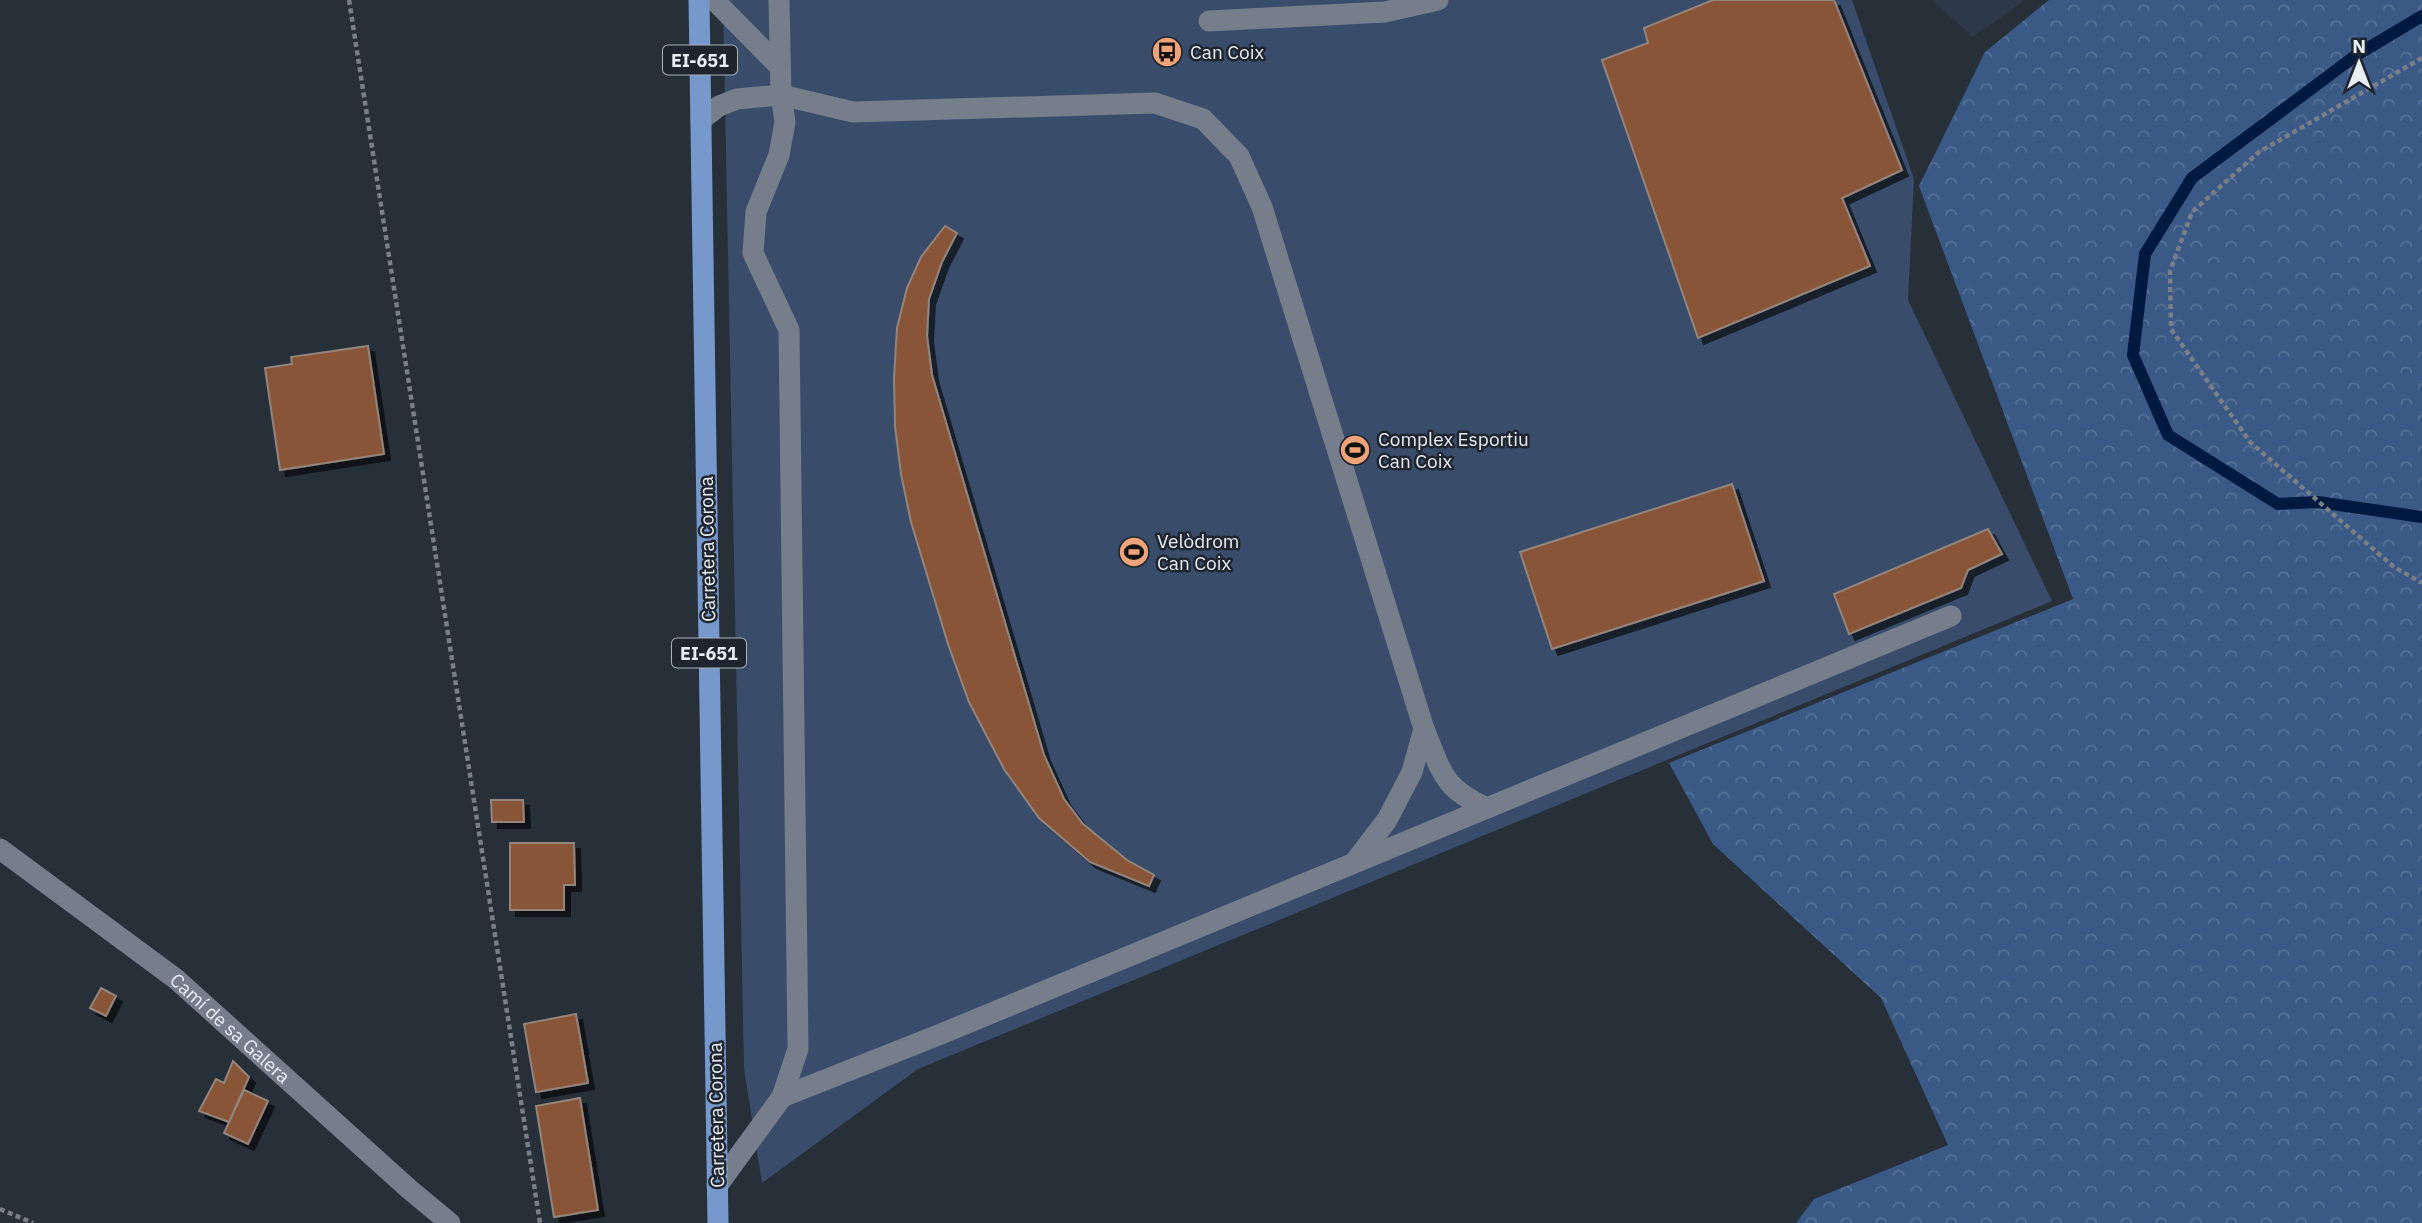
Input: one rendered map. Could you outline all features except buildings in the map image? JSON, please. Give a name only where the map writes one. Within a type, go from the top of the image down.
[{"type":"main road","name":"Carretera Corona","points":[[699,0],[718,1223]]},
{"type":"street","points":[[714,0],[780,67]]},
{"type":"street","points":[[717,1186],[782,1097],[798,1049],[789,330],[753,254],[756,212],[779,155],[785,122],[781,94],[779,0]]},
{"type":"street","points":[[1209,21],[1385,12],[1438,0]]},
{"type":"street","points":[[701,120],[719,107],[737,99],[781,94],[853,112],[1155,103],[1203,119],[1239,156],[1262,207],[1424,729],[1444,777],[1453,789],[1465,799],[1488,808]]},
{"type":"street","points":[[782,1097],[941,1034],[1951,616]]},
{"type":"street","points":[[1354,863],[1387,820],[1412,772],[1424,729]]},
{"type":"street","name":"Camí de sa Galera","points":[[0,849],[176,979],[450,1223]]},
{"type":"path","points":[[349,0],[540,1223]]},
{"type":"path","points":[[2422,58],[2259,152],[2192,212],[2170,271],[2171,329],[2250,442],[2394,567],[2422,583]]},
{"type":"path","points":[[0,1209],[33,1223]]},
{"type":"shaded area","name":"Complex Esportiu Can Coix","points":[[723,0],[1852,0],[1914,179],[1908,300],[2052,601],[918,1069],[762,1183],[744,1069]]},
{"type":"shaded area","points":[[1932,0],[2025,0],[1973,37]]},
{"type":"green space","points":[[2049,0],[2422,0],[2422,1223],[1796,1223],[1814,1199],[1948,1145],[1881,998],[1713,844],[1669,763],[2073,599],[1919,186],[1985,52]]},
{"type":"waterway","points":[[2422,16],[2355,56],[2192,178],[2145,254],[2133,355],[2168,435],[2278,504],[2318,502],[2422,517]]},
{"type":"place","name":"Can Coix","points":[[1167,52]]},
{"type":"place","name":"Complex Esportiu Can Coix","points":[[1355,450]]},
{"type":"place","name":"Velòdrom Can Coix","points":[[1134,552]]}]
